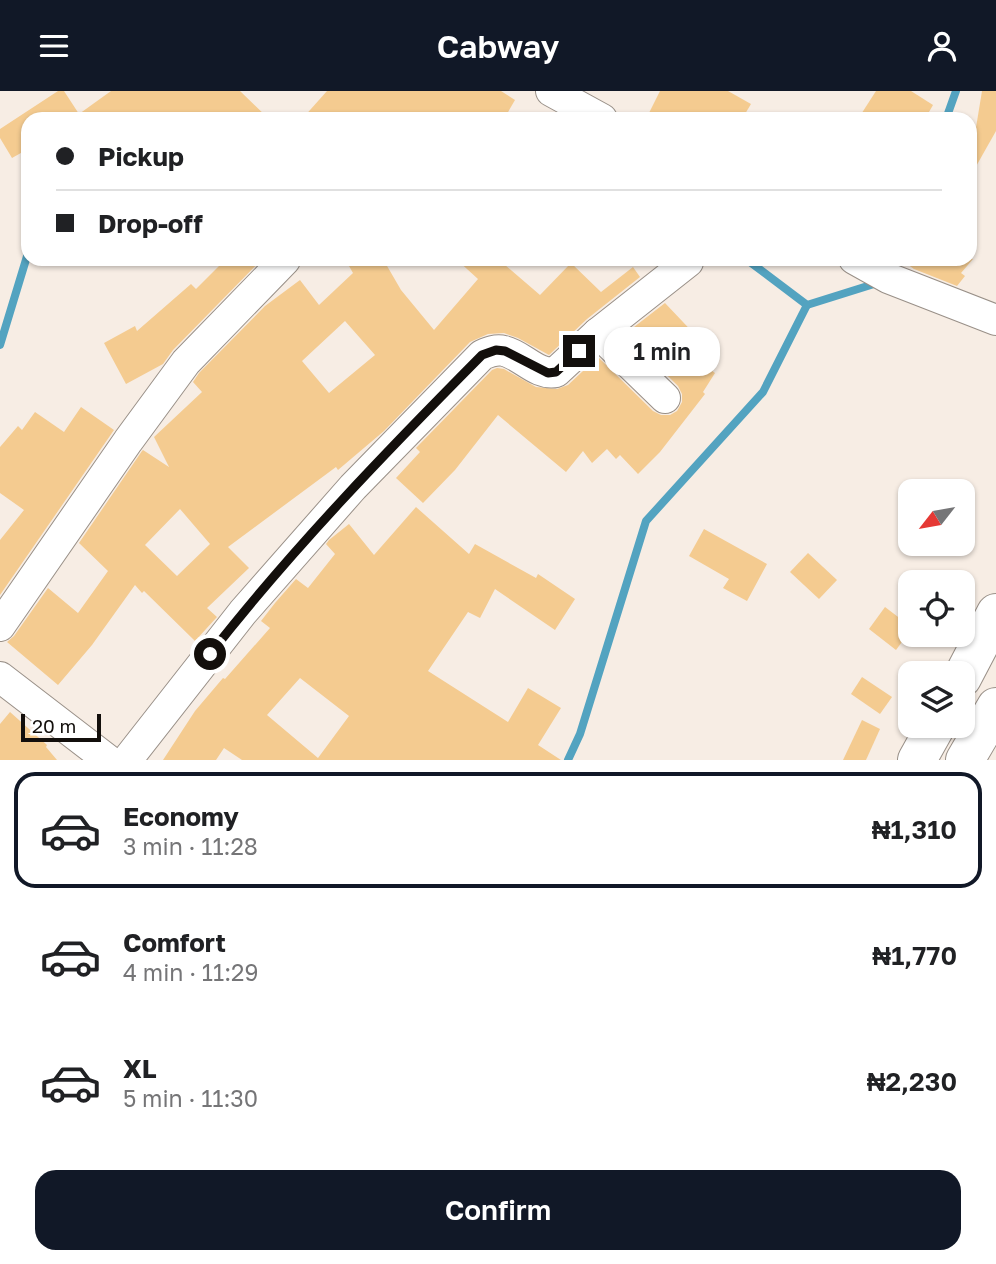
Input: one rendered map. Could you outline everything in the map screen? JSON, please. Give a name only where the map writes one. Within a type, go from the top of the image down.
[{"type":"highway","points":[[971,661],[996,613]]},
{"type":"highway","points":[[965,760],[996,707]]},
{"type":"highway","points":[[917,760],[929,738]]},
{"type":"street","points":[[551,91],[589,112]]},
{"type":"street","points":[[0,626],[128,440],[186,362],[279,266]]},
{"type":"street","points":[[127,760],[243,612],[353,487],[482,355],[496,350],[505,351],[548,373],[556,372],[598,333],[683,266]]},
{"type":"street","points":[[870,268],[993,310]]},
{"type":"street","points":[[598,333],[665,398]]},
{"type":"street","points":[[0,677],[108,760]]},
{"type":"building","points":[[58,91],[64,91],[78,112],[26,112]]},
{"type":"building","points":[[111,91],[240,91],[262,112],[82,112]]},
{"type":"building","points":[[327,91],[501,91],[515,100],[508,112],[308,112]]},
{"type":"building","points":[[660,91],[728,91],[751,104],[746,112],[650,112]]},
{"type":"building","points":[[876,91],[911,91],[933,105],[929,112],[862,112]]},
{"type":"building","points":[[982,91],[996,91],[996,131],[977,165],[977,121]]},
{"type":"building","points":[[21,115],[21,153],[12,158],[0,138],[0,129]]},
{"type":"building","points":[[219,266],[255,266],[173,350],[163,364],[126,384],[104,343],[135,326],[137,331],[191,284],[196,289]]},
{"type":"building","points":[[349,266],[387,266],[401,290],[434,330],[478,279],[464,266],[506,266],[540,295],[568,266],[574,266],[601,292],[633,267],[640,277],[587,319],[549,355],[504,333],[488,334],[470,342],[384,431],[338,470],[336,467],[228,547],[249,568],[207,608],[217,617],[195,641],[135,585],[92,645],[58,685],[7,642],[48,588],[78,613],[108,571],[79,543],[143,450],[169,467],[154,437],[202,392],[193,382],[199,373],[265,306],[300,280],[319,305],[353,273]],"holes":[[[345,321],[375,355],[329,393],[302,361]],[[180,509],[210,544],[177,576],[145,545]]]},
{"type":"building","points":[[910,266],[967,266],[961,273],[965,276],[957,286]]},
{"type":"building","points":[[665,303],[701,341],[687,353],[715,373],[703,392],[705,394],[660,452],[638,474],[620,455],[616,459],[607,449],[592,463],[583,451],[566,472],[498,415],[455,470],[423,503],[396,478],[420,452],[416,448],[497,368],[504,369],[536,387],[557,389],[568,385],[598,357],[653,411],[670,415],[677,411],[682,402],[678,386],[625,334]]},
{"type":"building","points":[[81,407],[114,430],[0,595],[0,540],[24,510],[0,493],[0,447],[18,426],[22,430],[35,412],[64,432]]},
{"type":"building","points":[[416,507],[469,554],[475,544],[536,578],[538,574],[575,599],[555,630],[495,589],[480,618],[468,612],[428,671],[508,722],[528,688],[561,708],[538,745],[561,760],[242,760],[224,748],[216,760],[163,760],[195,711],[270,628],[261,621],[275,603],[296,579],[308,588],[335,554],[326,544],[329,540],[349,524],[374,555]],"holes":[[[300,678],[349,716],[318,758],[267,715]]]},
{"type":"building","points":[[704,529],[767,564],[747,601],[723,588],[729,579],[689,556]]},
{"type":"building","points":[[808,553],[837,580],[819,599],[790,572]]},
{"type":"building","points":[[885,607],[898,617],[898,647],[896,650],[869,629]]},
{"type":"building","points":[[862,677],[892,697],[880,714],[851,694]]},
{"type":"building","points":[[10,712],[47,745],[57,760],[0,760],[0,724]]},
{"type":"building","points":[[862,720],[880,729],[866,760],[843,760]]},
{"type":"waterway","points":[[948,112],[956,91]]},
{"type":"waterway","points":[[0,345],[24,266]]},
{"type":"waterway","points":[[755,266],[807,305],[874,284],[876,280]]},
{"type":"waterway","points":[[568,760],[580,734],[646,521],[763,392],[807,305]]},
{"type":"route","points":[[210,654],[243,612],[353,487],[482,355],[496,350],[505,351],[548,373],[556,372],[579,351]]}]
